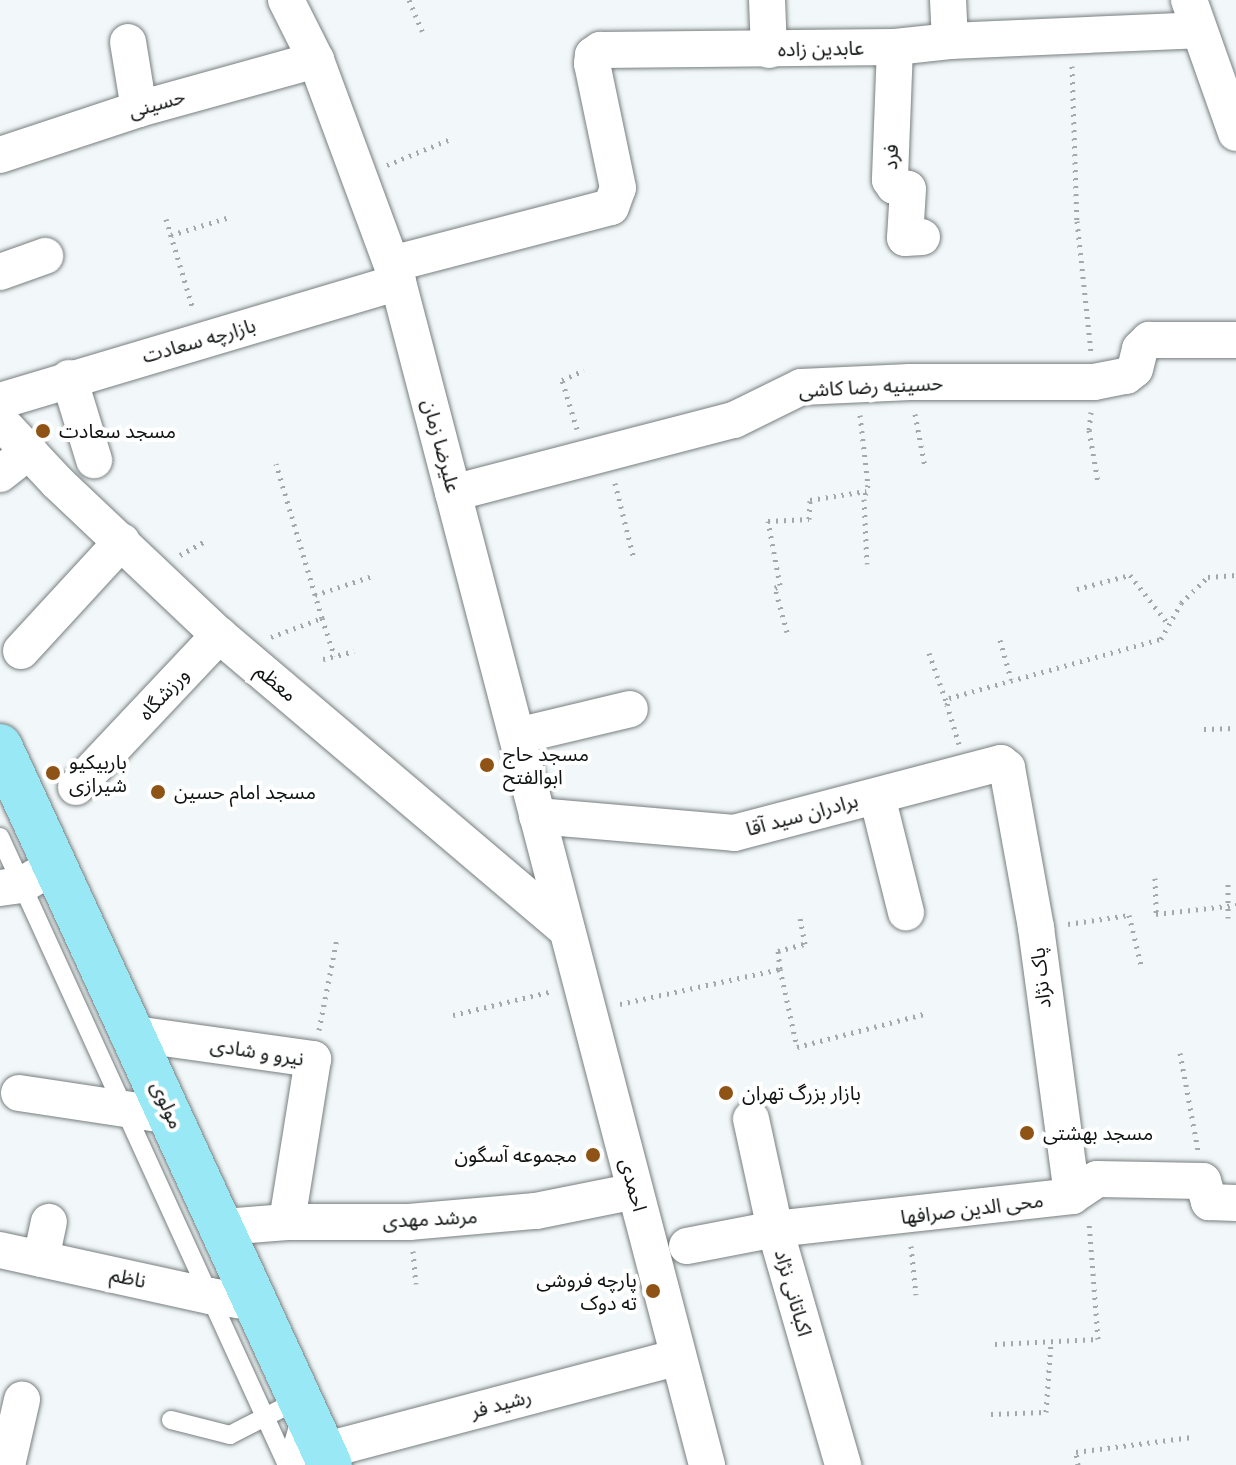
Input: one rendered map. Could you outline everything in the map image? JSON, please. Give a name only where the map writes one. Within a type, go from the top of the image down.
[{"type":"main road","name":"مولوی","points":[[0,746],[26,879],[135,1034],[257,1303],[302,1441]]},
{"type":"street","name":"علیرضا زمان","points":[[286,0],[316,60],[395,273],[564,917]]},
{"type":"street","points":[[767,0],[769,50]]},
{"type":"street","points":[[948,0],[950,41]]},
{"type":"street","points":[[1194,15],[1236,133]]},
{"type":"street","name":"عابدین زاده","points":[[617,200],[618,188],[592,64],[593,55],[600,50],[895,47],[1071,35],[1194,15]]},
{"type":"street","points":[[128,42],[139,109]]},
{"type":"street","name":"فرد","points":[[895,47],[890,180],[894,186],[908,189],[900,237]]},
{"type":"street","name":"حسینی","points":[[0,151],[316,60]]},
{"type":"street","name":"بازارچه سعادت","points":[[0,401],[69,378],[202,341],[395,273],[611,207],[617,200]]},
{"type":"street","points":[[0,272],[45,256]]},
{"type":"street","name":"حسینیه رضا کاشی","points":[[453,493],[734,420],[801,387],[910,382],[1094,382],[1126,376],[1135,369],[1140,349],[1149,340],[1236,340]]},
{"type":"street","points":[[69,378],[94,460]]},
{"type":"street","name":"معظم","points":[[0,421],[227,642],[564,917]]},
{"type":"street","points":[[0,474],[29,451]]},
{"type":"street","points":[[21,651],[122,541]]},
{"type":"street","name":"ورزشگاه","points":[[76,787],[227,642]]},
{"type":"street","points":[[517,736],[630,709]]},
{"type":"street","name":"برادران سید آقا","points":[[537,816],[734,833],[984,768]]},
{"type":"street","name":"پاک نژاد","points":[[984,768],[1007,768],[1079,1191]]},
{"type":"street","points":[[877,796],[906,912]]},
{"type":"street","name":"احمدی","points":[[564,917],[707,1465]]},
{"type":"street","name":"نیرو و شادی","points":[[135,1034],[313,1059],[287,1222]]},
{"type":"street","points":[[19,1093],[171,1116]]},
{"type":"street","name":"اکباتانی نژاد","points":[[751,1119],[775,1229],[843,1465]]},
{"type":"street","name":"محی الدین صرافها","points":[[687,1246],[775,1229],[909,1217],[1079,1191],[1097,1179],[1203,1181]]},
{"type":"street","points":[[1203,1181],[1209,1202],[1236,1203]]},
{"type":"street","name":"مرشد مهدی","points":[[224,1227],[287,1222],[409,1222],[536,1211],[635,1191]]},
{"type":"street","points":[[41,1259],[49,1222]]},
{"type":"street","name":"ناظم","points":[[0,1250],[210,1296],[257,1303]]},
{"type":"street","name":"رشید فر","points":[[302,1441],[678,1357]]},
{"type":"street","points":[[0,1459],[8,1461],[22,1400]]},
{"type":"lane","points":[[0,837],[26,879],[210,1296],[302,1441]]},
{"type":"lane","points":[[171,1420],[230,1435],[302,1441]]},
{"type":"path","points":[[409,0],[422,31]]},
{"type":"path","points":[[1071,35],[1077,221],[1094,382],[1089,430],[1098,482]]},
{"type":"path","points":[[361,176],[453,138]]},
{"type":"path","points":[[171,235],[230,217]]},
{"type":"path","points":[[166,219],[202,341]]},
{"type":"path","points":[[584,370],[562,380],[596,454],[634,559]]},
{"type":"path","points":[[910,382],[925,467]]},
{"type":"path","points":[[855,386],[864,447],[867,564]]},
{"type":"path","points":[[276,464],[334,656]]},
{"type":"path","points":[[787,632],[775,588],[780,585],[768,521],[809,519],[810,500],[866,491]]},
{"type":"path","points":[[1077,589],[1130,575],[1169,625]]},
{"type":"path","points":[[947,705],[949,698],[957,694],[1161,639],[1181,603],[1208,577],[1236,575]]},
{"type":"path","points":[[315,595],[372,576]]},
{"type":"path","points":[[227,642],[322,618]]},
{"type":"path","points":[[1000,640],[1011,679]]},
{"type":"path","points":[[323,659],[354,651]]},
{"type":"path","points":[[929,653],[947,705],[984,768]]},
{"type":"path","points":[[1204,729],[1236,728]]},
{"type":"path","points":[[1155,878],[1156,914],[1236,905]]},
{"type":"path","points":[[1228,883],[1228,918]]},
{"type":"path","points":[[1036,928],[1129,915],[1141,965]]},
{"type":"path","points":[[800,918],[805,944],[778,951],[797,1047],[924,1014]]},
{"type":"path","points":[[313,1059],[337,938]]},
{"type":"path","points":[[453,1015],[780,969]]},
{"type":"path","points":[[1180,1053],[1203,1181]]},
{"type":"path","points":[[995,1344],[1098,1339],[1079,1191]]},
{"type":"path","points":[[909,1217],[916,1295]]},
{"type":"path","points":[[991,1414],[1046,1412],[1051,1342]]},
{"type":"path","points":[[1078,1465],[1076,1452],[1192,1437]]},
{"type":"place","name":"مسجد سعادت","points":[[43,431]]},
{"type":"place","name":"مسجد حاج ابوالفتح","points":[[487,765]]},
{"type":"place","name":"باربیکیو شیرازی","points":[[53,773]]},
{"type":"place","name":"مسجد امام حسین","points":[[158,792]]},
{"type":"place","name":"بازار بزرگ تهران","points":[[726,1093]]},
{"type":"place","name":"مسجد بهشتی","points":[[1027,1133]]},
{"type":"place","name":"مجموعه آسگون","points":[[593,1155]]},
{"type":"place","name":"پارچه فروشی ته دوک","points":[[653,1291]]}]
